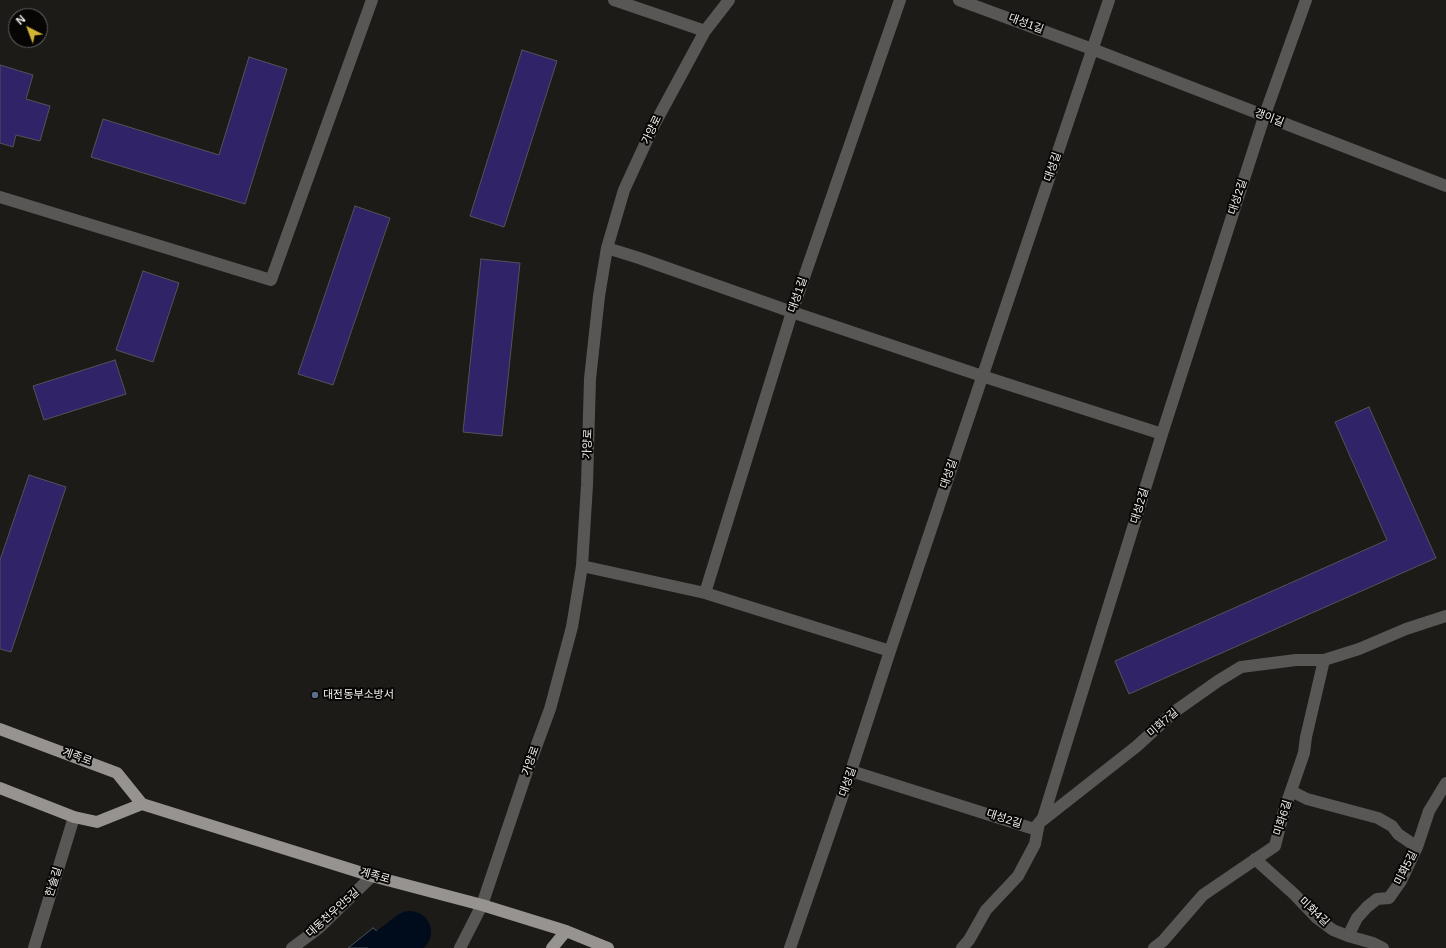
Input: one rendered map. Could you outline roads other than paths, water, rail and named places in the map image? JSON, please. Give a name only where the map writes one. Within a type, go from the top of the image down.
[{"type":"main road","name":"계족로","points":[[0,729],[118,772],[142,804],[372,876],[482,904],[566,931],[608,948]]},
{"type":"main road","points":[[0,788],[74,817],[97,822],[142,804]]},
{"type":"main road","points":[[552,948],[566,931]]},
{"type":"street","points":[[0,197],[270,280],[372,0]]},
{"type":"street","points":[[614,0],[705,31]]},
{"type":"street","name":"가양로","points":[[460,948],[482,904],[526,774],[550,709],[572,627],[582,566],[587,485],[590,379],[599,296],[607,248],[624,190],[653,127],[705,31],[729,0]]},
{"type":"street","name":"대성1길","points":[[705,593],[792,312],[900,0]]},
{"type":"street","name":"대성1길","points":[[959,0],[1092,49]]},
{"type":"street","name":"대성길","points":[[790,948],[851,771],[1109,0]]},
{"type":"street","name":"대성2길","points":[[851,771],[1034,828],[1044,818],[1162,434],[1264,117],[1306,0]]},
{"type":"street","name":"갱이길","points":[[1092,49],[1264,117],[1446,186]]},
{"type":"street","points":[[607,248],[982,376],[1162,434]]},
{"type":"street","points":[[582,566],[705,593],[890,651]]},
{"type":"street","name":"미화7길","points":[[1039,823],[1137,746],[1174,712],[1241,667],[1296,660],[1324,660],[1359,649],[1406,629],[1446,616]]},
{"type":"street","name":"미화6길","points":[[1154,948],[1163,941],[1203,894],[1275,846],[1304,753],[1306,737],[1324,660]]},
{"type":"street","name":"미화5길","points":[[1348,936],[1357,918],[1367,907],[1377,899],[1389,898],[1401,881],[1417,847],[1429,811],[1446,783]]},
{"type":"street","points":[[1291,791],[1307,799],[1378,818],[1392,826],[1398,834],[1417,847]]},
{"type":"street","name":"한솔길","points":[[34,948],[74,817]]},
{"type":"street","points":[[962,948],[969,940],[986,910],[1018,876],[1035,844],[1039,823]]},
{"type":"street","name":"미화4길","points":[[1255,859],[1294,894],[1317,918],[1333,930],[1373,943],[1383,948]]},
{"type":"street","name":"대동천우안5길","points":[[292,948],[319,928],[372,876]]},
{"type":"water","points":[[373,928],[399,948],[348,948]]},
{"type":"waterway","points":[[389,948],[410,932]]},
{"type":"place","name":"대전동부소방서","points":[[315,695]]}]
